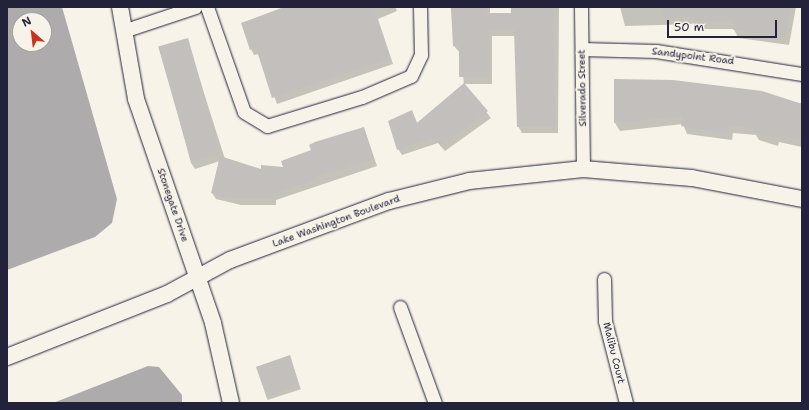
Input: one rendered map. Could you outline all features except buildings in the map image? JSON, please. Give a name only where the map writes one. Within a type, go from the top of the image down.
[{"type":"street","name":"Stonegate Drive","points":[[120,7],[136,99],[198,276],[225,371],[231,403]]},
{"type":"street","points":[[123,31],[195,7]]},
{"type":"street","points":[[207,7],[244,112],[267,126],[362,97],[411,76],[421,55],[420,7]]},
{"type":"street","name":"Silverado Street","points":[[581,7],[583,169]]},
{"type":"street","name":"Sandypoint Road","points":[[582,48],[656,51],[802,74]]},
{"type":"street","name":"Lake Washington Boulevard","points":[[7,357],[168,294],[198,276],[230,260],[389,201],[469,181],[583,169],[692,178],[802,199]]},
{"type":"street","name":"Malibu Court","points":[[604,279],[605,321],[626,403]]},
{"type":"street","points":[[400,307],[435,403]]},
{"type":"shaded area","points":[[7,7],[62,7],[117,199],[112,223],[95,237],[7,270]]},
{"type":"shaded area","points":[[148,366],[159,367],[182,395],[182,403],[53,403]]}]
